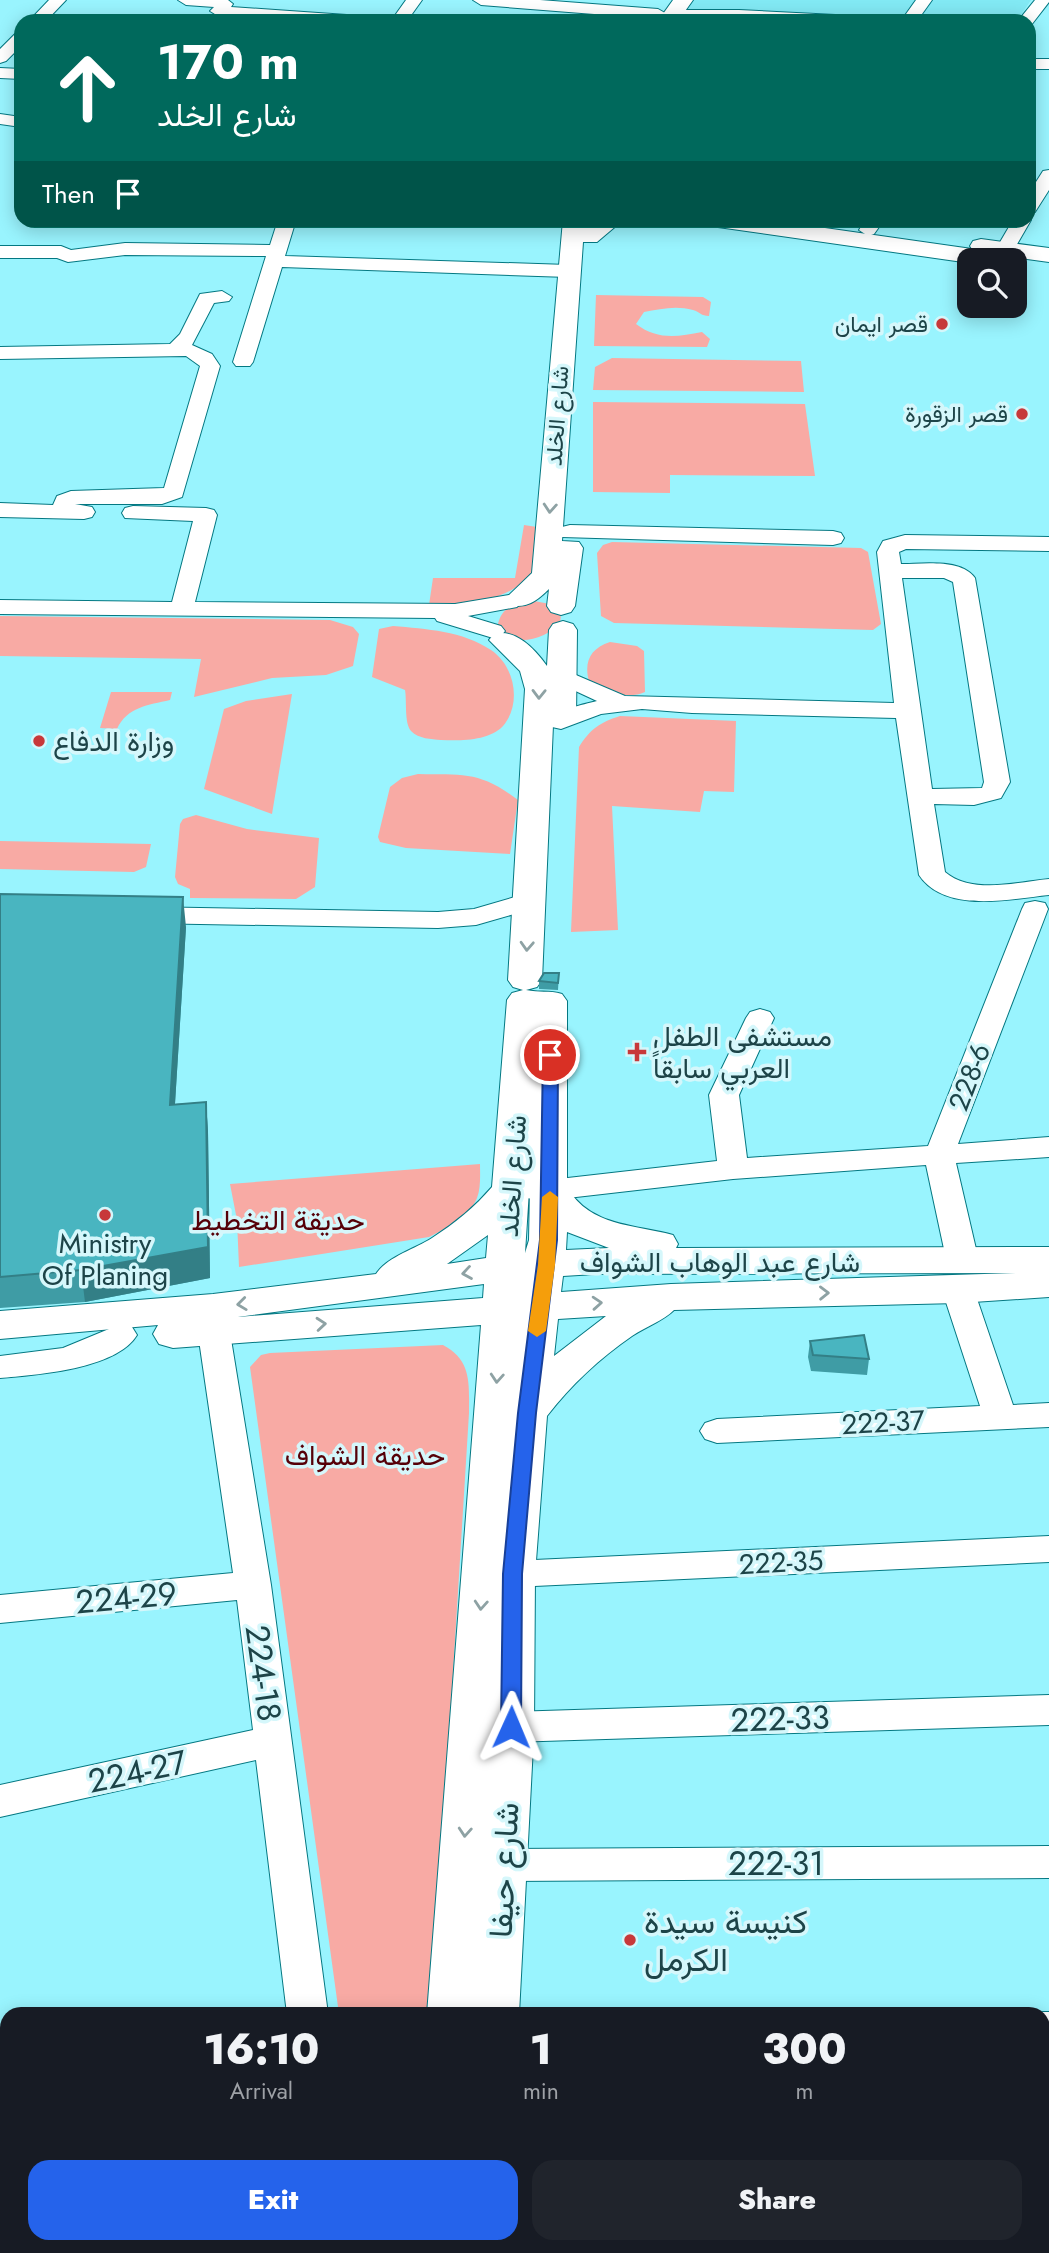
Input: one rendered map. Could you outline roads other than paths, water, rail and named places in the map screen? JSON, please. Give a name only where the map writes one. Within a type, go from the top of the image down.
[{"type":"main road","name":"شارع الخلد","points":[[514,601],[533,590],[546,573],[568,271],[583,228]]},
{"type":"main road","name":"شارع الخلد","points":[[523,1287],[550,1190],[529,901],[545,784],[561,722],[562,618],[570,532],[584,228]]},
{"type":"main road","points":[[781,228],[957,250]]},
{"type":"main road","points":[[884,228],[969,248]]},
{"type":"main road","points":[[1027,257],[1049,256]]},
{"type":"main road","points":[[1027,262],[1049,267]]},
{"type":"main road","points":[[540,598],[562,618],[550,640],[536,644],[519,644],[498,636],[492,617],[514,601],[540,598]]},
{"type":"main road","name":"شارع الخلد","points":[[498,636],[534,668],[540,682],[545,784],[537,991],[511,1189],[523,1287]]},
{"type":"main road","points":[[365,1289],[421,1262],[465,1234],[491,1215],[511,1189]]},
{"type":"main road","points":[[550,1190],[561,1209],[575,1219],[609,1235],[637,1242],[672,1245],[886,1244],[960,1250],[1040,1269]]},
{"type":"main road","name":"شارع عبد الوهاب الشواف","points":[[58,1328],[121,1335],[214,1333],[523,1287],[595,1261],[1040,1269]]},
{"type":"main road","name":"شارع عبد الوهاب الشواف","points":[[58,1328],[365,1289],[523,1287],[671,1297],[958,1290],[1040,1269]]},
{"type":"main road","name":"شارع حيفا","points":[[494,2007],[511,1727],[513,1574],[527,1413],[523,1287]]},
{"type":"main road","name":"شارع حيفا","points":[[453,2007],[523,1287]]},
{"type":"main road","points":[[527,1413],[544,1390],[585,1350],[625,1321],[671,1297]]},
{"type":"main road","points":[[0,1325],[58,1328]]},
{"type":"main road","points":[[0,1339],[58,1328]]},
{"type":"street","points":[[44,14],[58,0]]},
{"type":"street","points":[[186,0],[220,9],[265,14]]},
{"type":"street","points":[[481,0],[715,14]]},
{"type":"street","points":[[1032,14],[1043,0]]},
{"type":"street","points":[[0,58],[14,44]]},
{"type":"street","points":[[1036,196],[1049,175]]},
{"type":"street","points":[[243,362],[284,228]]},
{"type":"street","points":[[1011,248],[1019,228]]},
{"type":"street","points":[[0,252],[61,252],[76,256],[125,249],[568,271]]},
{"type":"street","points":[[175,350],[183,346],[207,298],[222,296]]},
{"type":"street","points":[[0,353],[189,350],[198,354],[210,366],[174,492],[162,497],[0,510]]},
{"type":"street","points":[[0,496],[67,505],[206,515],[182,608]]},
{"type":"street","points":[[570,532],[833,538]]},
{"type":"street","points":[[1042,898],[956,890],[941,884],[932,875],[906,705],[889,549],[900,543],[1049,544]]},
{"type":"street","points":[[890,571],[947,571],[964,578],[997,782],[992,793],[981,797],[919,796]]},
{"type":"street","points":[[0,607],[455,611],[514,601]]},
{"type":"street","points":[[414,610],[446,616],[498,636]]},
{"type":"street","points":[[562,676],[619,702]]},
{"type":"street","points":[[561,722],[599,706],[619,702],[677,702],[692,706],[906,705]]},
{"type":"street","name":"228-6","points":[[939,1155],[1042,898]]},
{"type":"street","points":[[121,914],[438,920],[476,917],[529,901]]},
{"type":"street","points":[[733,1169],[724,1095],[760,1018]]},
{"type":"street","points":[[511,1189],[550,1190],[733,1169],[1049,1147]]},
{"type":"street","points":[[939,1155],[960,1250]]},
{"type":"street","points":[[958,1290],[1000,1416]]},
{"type":"street","name":"224-18","points":[[214,1333],[253,1585],[307,2007]]},
{"type":"street","points":[[0,1367],[55,1363],[98,1349],[121,1335]]},
{"type":"street","name":"222-37","points":[[717,1431],[1049,1415]]},
{"type":"street","name":"222-35","points":[[513,1574],[1049,1549]]},
{"type":"street","name":"224-29","points":[[0,1609],[253,1585]]},
{"type":"street","name":"222-33","points":[[511,1727],[1049,1710]]},
{"type":"street","name":"224-27","points":[[0,1801],[273,1741]]},
{"type":"street","name":"222-31","points":[[503,1865],[1049,1862]]},
{"type":"place","name":"قصر ايمان","points":[[942,324]]},
{"type":"place","name":"قصر الزقورة","points":[[1022,414]]},
{"type":"place","name":"وزارة الدفاع","points":[[39,741]]},
{"type":"place","name":"مستشفى الطفل العربي سابقاً","points":[[637,1052]]},
{"type":"place","name":"Ministry Of Planing","points":[[105,1215]]},
{"type":"place","name":"كنيسة سيدة الكرمل","points":[[630,1940]]},
{"type":"park label","name":"حديقة التخطيط","points":[[278,1220]]},
{"type":"park label","name":"حديقة الشواف","points":[[365,1455]]}]
